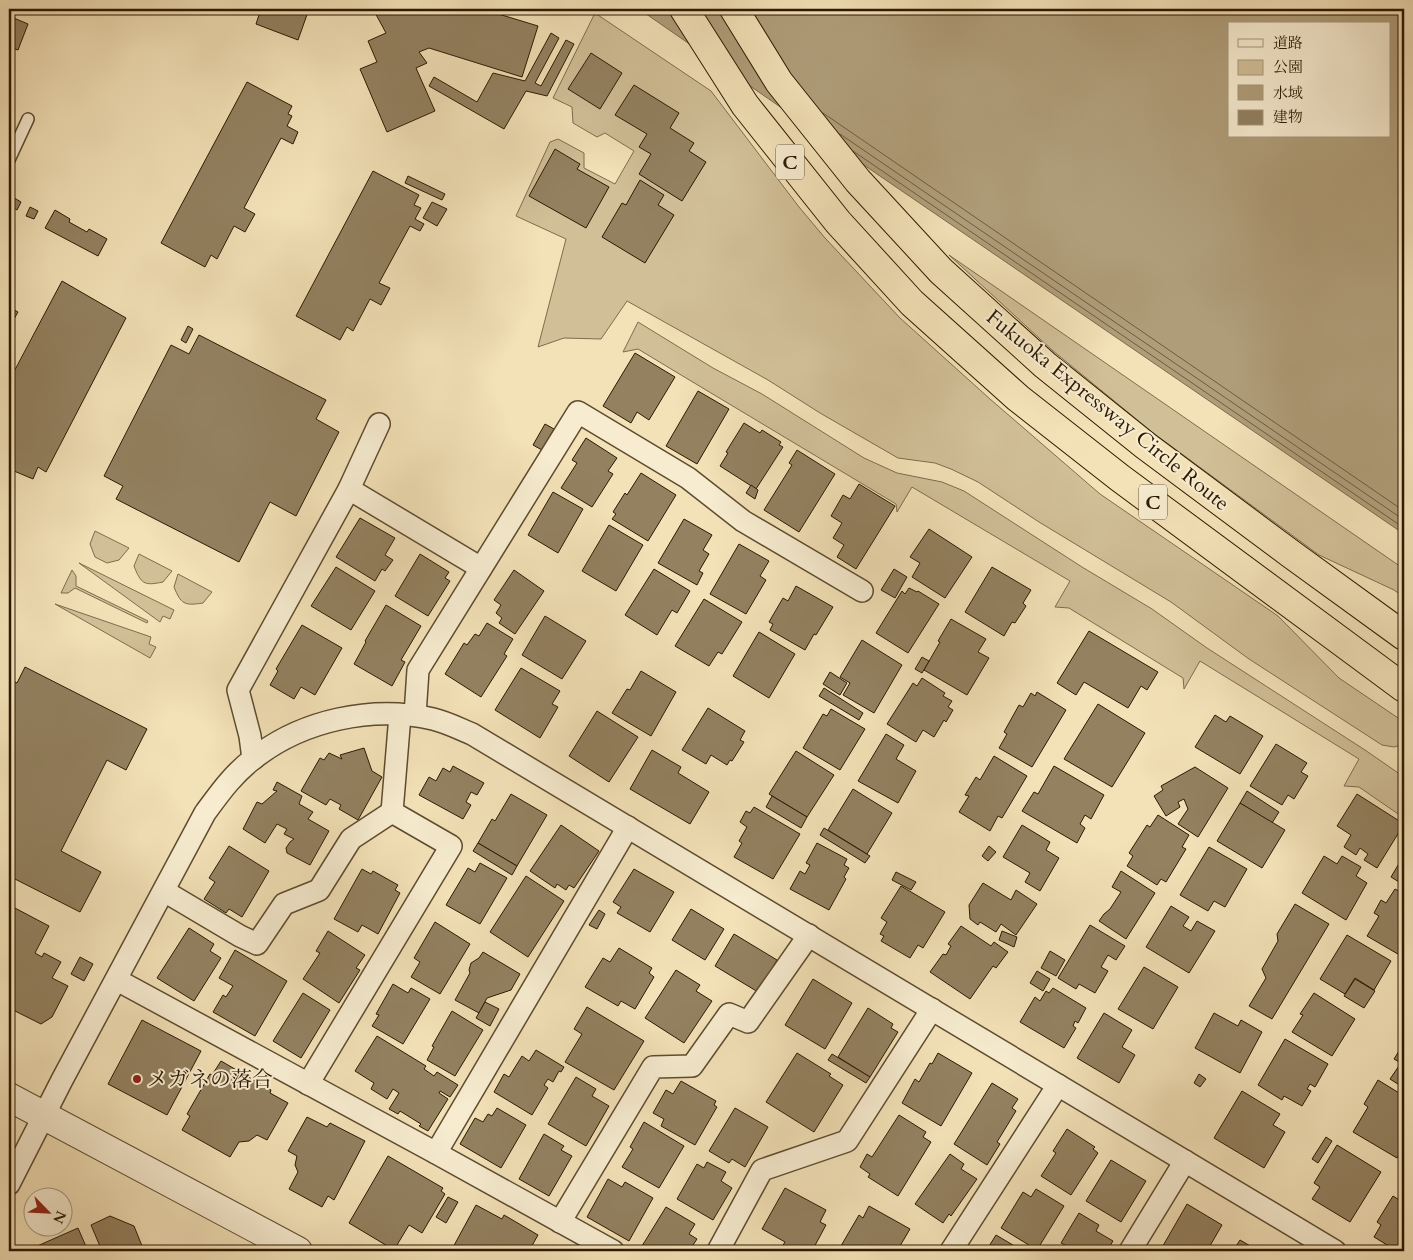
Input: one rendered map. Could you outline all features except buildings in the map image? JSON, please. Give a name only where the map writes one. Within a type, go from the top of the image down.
[{"type":"highway","name":"Fukuoka Expressway Circle Route","points":[[684,9],[745,105],[838,222],[912,303],[1032,410],[1120,478],[1404,688]]},
{"type":"highway","name":"Fukuoka Expressway Circle Route","points":[[734,9],[778,82],[858,181],[941,271],[1045,365],[1146,446],[1290,554],[1404,636]]},
{"type":"street","points":[[164,891],[257,944],[284,904],[319,890],[351,839],[392,812],[407,715],[418,670],[578,412],[688,478],[743,521],[862,591]]},
{"type":"street","points":[[253,759],[250,736],[238,690],[349,489],[379,424]]},
{"type":"street","points":[[349,489],[481,568]]},
{"type":"street","points":[[9,1184],[62,1080],[205,813],[229,781],[253,759],[274,744],[300,732],[336,719],[369,714],[407,715],[436,719],[472,734],[1185,1162],[1302,1243],[1335,1251]]},
{"type":"street","points":[[308,1084],[451,846],[392,812]]},
{"type":"street","points":[[436,1152],[628,827]]},
{"type":"street","points":[[560,1222],[653,1066],[692,1066],[729,1014],[748,1022],[809,935]]},
{"type":"street","points":[[117,980],[436,1152],[613,1251]]},
{"type":"street","points":[[718,1251],[762,1170],[846,1141],[932,1009]]},
{"type":"street","points":[[951,1251],[1058,1085]]},
{"type":"street","points":[[9,1097],[286,1248]]},
{"type":"street","points":[[1130,1251],[1185,1162]]},
{"type":"lane","points":[[9,160],[28,119]]},
{"type":"green space","points":[[595,13],[711,91],[799,207],[825,238],[900,318],[1100,494],[1278,616],[1339,678],[1404,722],[1404,744],[1394,747],[1382,745],[1249,659],[1171,602],[1039,522],[978,482],[935,463],[898,458],[820,413],[768,380],[627,301],[601,339],[564,338],[538,347],[566,239],[516,216],[550,142],[558,139],[584,153],[584,168],[615,184],[634,151],[605,133],[597,137],[573,123],[572,107],[553,98]]},
{"type":"green space","points":[[949,255],[1404,569],[1404,597],[1394,590],[1319,555],[1152,432],[1052,350]]},
{"type":"green space","points":[[638,322],[713,368],[762,394],[864,458],[897,473],[942,482],[964,491],[1082,567],[1152,609],[1207,648],[1404,777],[1404,818],[1359,787],[1344,786],[1359,759],[1200,661],[1184,689],[1183,678],[1069,608],[1055,607],[1070,581],[912,487],[897,512],[896,504],[638,349],[623,352]]},
{"type":"green space","points":[[95,531],[129,548],[119,560],[107,563],[95,557],[90,544]]},
{"type":"green space","points":[[139,554],[172,571],[163,582],[151,584],[144,582],[139,577],[134,566]]},
{"type":"green space","points":[[79,563],[174,610],[170,619],[163,616],[160,622]]},
{"type":"green space","points":[[72,570],[76,576],[76,586],[148,621],[147,623],[75,588],[68,593],[61,593]]},
{"type":"green space","points":[[178,574],[212,592],[203,603],[187,604],[181,600],[174,587]]},
{"type":"green space","points":[[55,604],[151,637],[149,644],[156,647],[150,658]]},
{"type":"water","points":[[639,9],[1404,9],[1404,534],[877,174]]},
{"type":"place","name":"メガネの落合","points":[[137,1079]]}]
